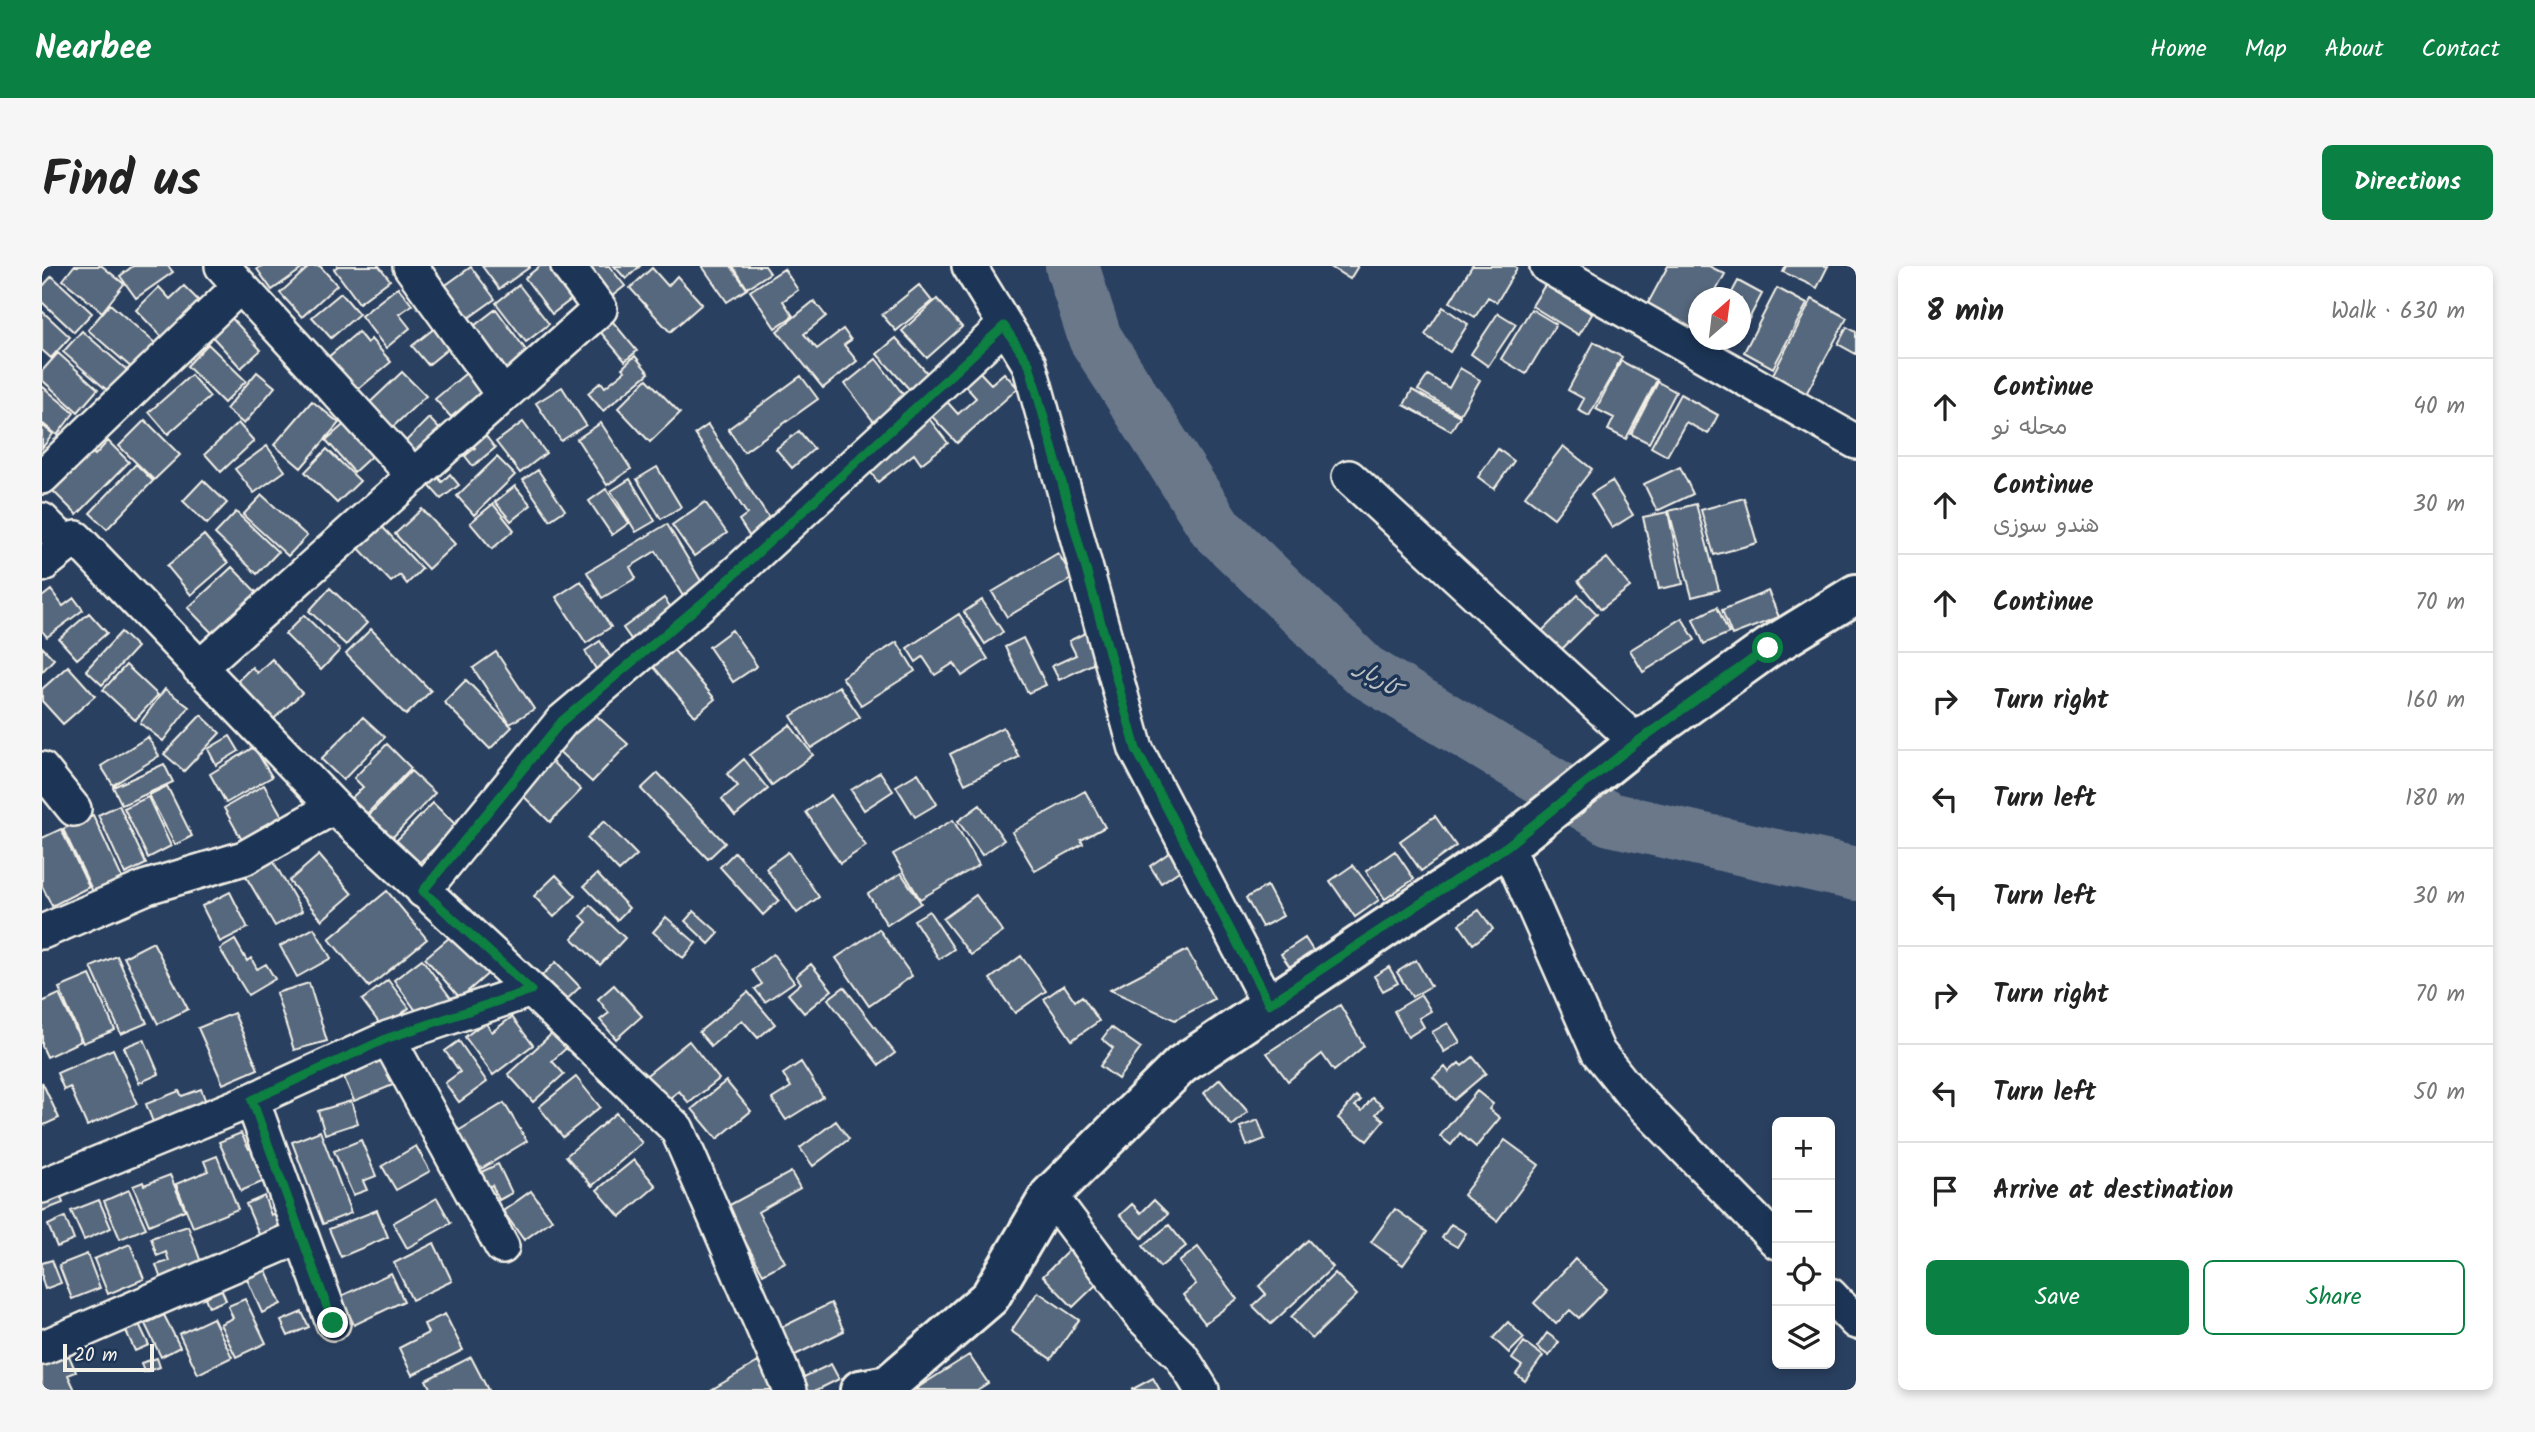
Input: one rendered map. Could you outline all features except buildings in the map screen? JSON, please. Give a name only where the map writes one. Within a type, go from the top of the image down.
[{"type":"street","points":[[410,266],[503,396]]},
{"type":"street","points":[[199,668],[600,309],[568,266]]},
{"type":"street","points":[[969,266],[1029,364],[1136,749],[1269,1004]]},
{"type":"street","points":[[1547,266],[1856,442]]},
{"type":"street","points":[[42,477],[231,276],[414,476]]},
{"type":"street","points":[[423,891],[562,721],[714,593],[1004,326]]},
{"type":"street","points":[[1349,477],[1637,742]]},
{"type":"street","points":[[42,520],[63,541],[76,538]]},
{"type":"street","points":[[76,538],[334,807],[677,1129],[790,1390]]},
{"type":"street","points":[[42,565],[76,538]]},
{"type":"street","points":[[860,1390],[888,1385],[989,1297],[1049,1195],[1181,1065],[1513,841],[1637,742],[1768,648],[1856,594]]},
{"type":"street","points":[[42,769],[74,808]]},
{"type":"street","points":[[42,932],[148,887],[244,858],[334,807]]},
{"type":"street","points":[[1513,841],[1598,1052],[1630,1092],[1772,1237]]},
{"type":"street","points":[[42,1186],[252,1100],[388,1038],[531,990]]},
{"type":"street","points":[[388,1038],[502,1247]]},
{"type":"street","points":[[252,1100],[333,1323]]},
{"type":"street","points":[[1049,1195],[1141,1316],[1181,1356],[1202,1390]]},
{"type":"street","points":[[42,1348],[301,1236]]},
{"type":"street","points":[[1835,1300],[1856,1322]]},
{"type":"waterway","name":"کاربار","points":[[1072,266],[1095,338],[1215,527],[1363,670],[1610,819],[1856,874]]},
{"type":"route","points":[[333,1323],[252,1100],[388,1038],[531,990],[423,891],[562,721],[714,593],[1004,326],[1029,364],[1136,749],[1269,1004],[1507,846],[1637,742],[1768,648]]}]
